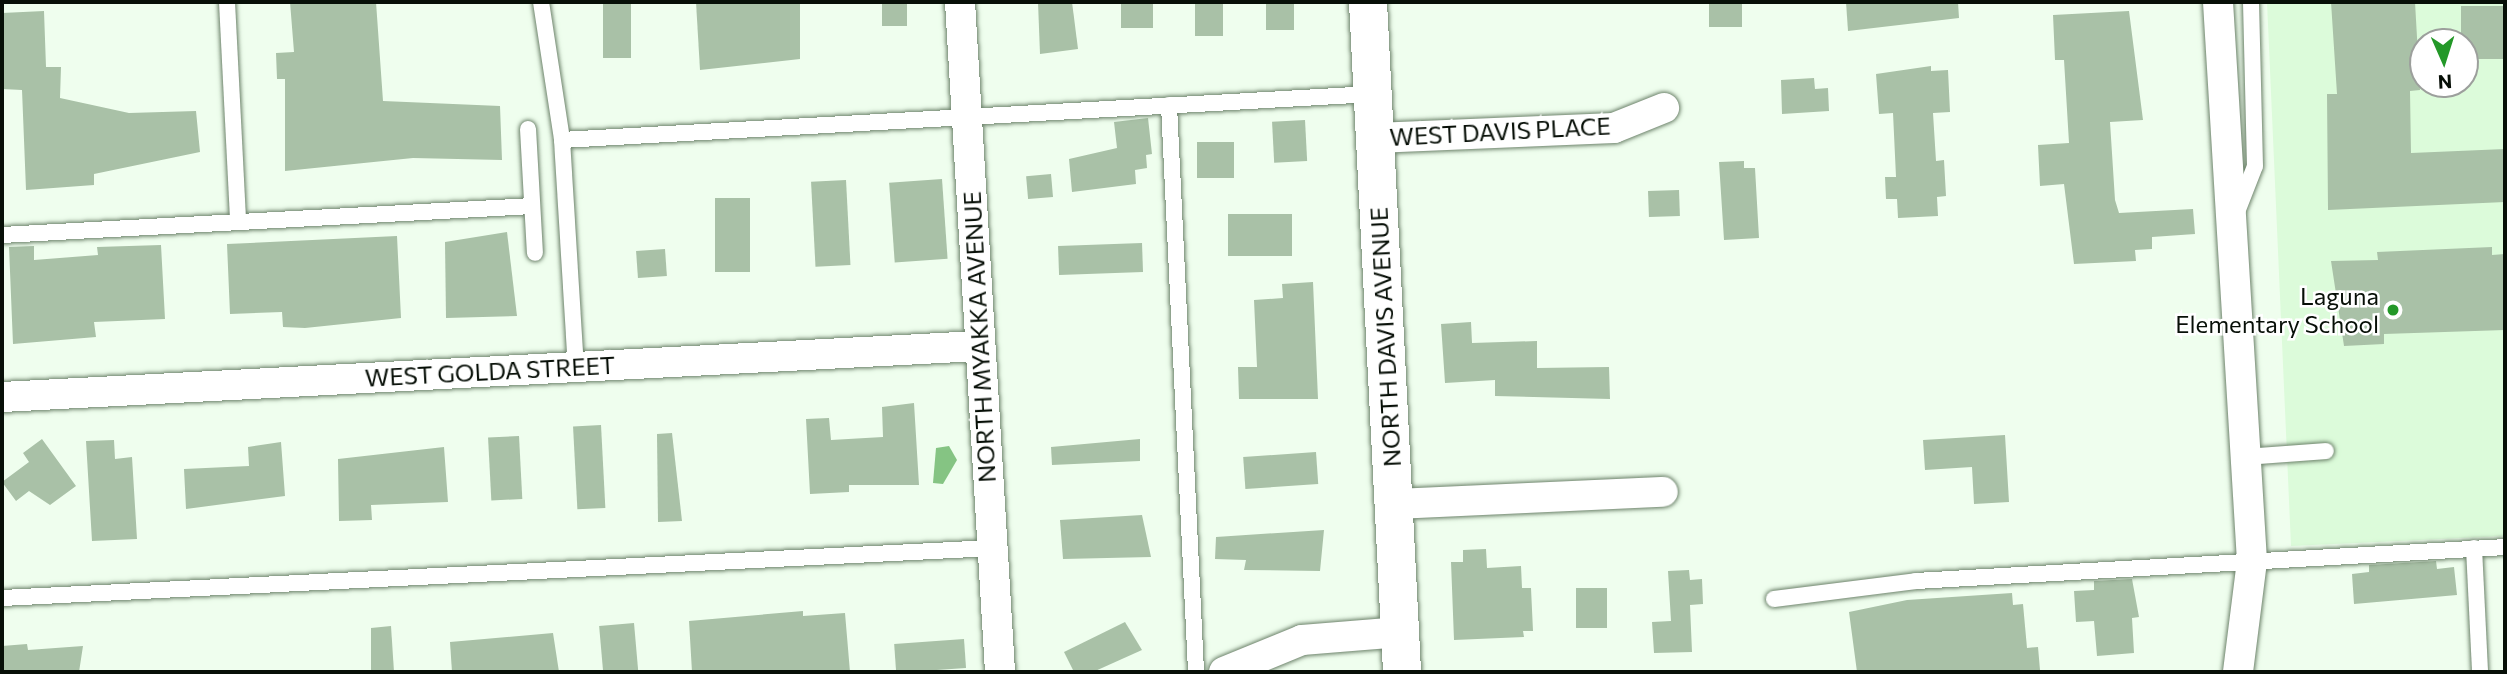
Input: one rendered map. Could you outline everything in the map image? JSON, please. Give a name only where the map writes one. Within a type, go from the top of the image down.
[{"type":"street","name":"NORTH MYAKKA AVENUE","points":[[960,2],[978,346],[1000,672]]},
{"type":"street","name":"NORTH DAVIS AVENUE","points":[[1368,2],[1402,672]]},
{"type":"street","points":[[2218,2],[2252,561],[2238,672]]},
{"type":"street","name":"WEST DAVIS PLACE","points":[[1376,138],[1614,128],[1664,108]]},
{"type":"street","name":"WEST GOLDA STREET","points":[[2,397],[978,346]]},
{"type":"street","points":[[1394,504],[1663,492]]},
{"type":"street","points":[[1224,672],[1302,640],[1401,632]]},
{"type":"lane","points":[[228,2],[238,222]]},
{"type":"lane","points":[[541,2],[562,140],[576,367]]},
{"type":"lane","points":[[2232,224],[2255,166],[2251,2]]},
{"type":"lane","points":[[562,140],[1372,94]]},
{"type":"lane","points":[[1169,105],[1196,672]]},
{"type":"lane","points":[[528,129],[535,253]]},
{"type":"lane","points":[[2,235],[532,206]]},
{"type":"lane","points":[[2246,457],[2326,451]]},
{"type":"lane","points":[[1774,599],[1916,581],[2505,547]]},
{"type":"lane","points":[[2,598],[992,548]]},
{"type":"lane","points":[[2474,548],[2480,672]]},
{"type":"shaded area","name":"Laguna Elementary School","points":[[2267,2],[2505,2],[2505,536],[2291,546]]},
{"type":"shaded area","points":[[949,446],[957,460],[943,484],[933,483],[936,448]]},
{"type":"building","points":[[290,2],[376,2],[383,101],[500,106],[502,160],[413,158],[285,171],[285,79],[277,79],[276,53],[294,52]]},
{"type":"building","points":[[603,2],[631,2],[631,58],[603,58]]},
{"type":"building","points":[[696,2],[800,2],[800,59],[700,70]]},
{"type":"building","points":[[882,2],[907,2],[907,26],[882,26]]},
{"type":"building","points":[[1038,2],[1072,2],[1078,49],[1040,54]]},
{"type":"building","points":[[1121,2],[1153,2],[1153,28],[1121,28]]},
{"type":"building","points":[[1195,2],[1223,2],[1223,36],[1195,36]]},
{"type":"building","points":[[1266,2],[1294,2],[1294,30],[1266,30]]},
{"type":"building","points":[[1709,2],[1742,2],[1742,27],[1709,27]]},
{"type":"building","points":[[1846,2],[1958,2],[1959,18],[1848,31]]},
{"type":"building","points":[[2331,2],[2415,2],[2416,28],[2409,28],[2411,153],[2505,149],[2505,202],[2328,210],[2327,94],[2337,94]]},
{"type":"building","points":[[2461,6],[2505,6],[2505,59],[2479,59],[2479,28],[2461,28]]},
{"type":"building","points":[[44,11],[46,67],[61,67],[60,98],[129,113],[196,111],[200,152],[94,174],[94,185],[26,190],[22,90],[2,89],[2,13]]},
{"type":"building","points":[[2129,11],[2143,120],[2110,122],[2115,200],[2119,213],[2193,209],[2195,234],[2152,237],[2152,249],[2135,250],[2136,261],[2074,264],[2064,184],[2040,186],[2038,145],[2069,143],[2064,60],[2055,60],[2053,15]]},
{"type":"building","points":[[1931,66],[1931,71],[1948,70],[1950,112],[1933,113],[1936,161],[1944,160],[1946,196],[1937,197],[1938,216],[1898,218],[1897,199],[1886,199],[1885,177],[1896,177],[1893,113],[1879,114],[1876,74]]},
{"type":"building","points":[[1814,78],[1815,89],[1828,88],[1829,111],[1782,114],[1781,80]]},
{"type":"building","points":[[1148,118],[1152,154],[1146,155],[1147,168],[1135,170],[1136,184],[1072,192],[1069,159],[1117,148],[1114,122]]},
{"type":"building","points":[[1305,120],[1307,161],[1274,163],[1272,122]]},
{"type":"building","points":[[1197,142],[1234,142],[1234,178],[1197,178]]},
{"type":"building","points":[[1744,161],[1744,168],[1755,168],[1759,238],[1724,240],[1719,162]]},
{"type":"building","points":[[1051,174],[1053,197],[1028,199],[1026,176]]},
{"type":"building","points":[[942,179],[948,259],[895,263],[889,183]]},
{"type":"building","points":[[846,180],[850,265],[815,267],[811,182]]},
{"type":"building","points":[[1679,190],[1680,216],[1649,217],[1648,191]]},
{"type":"building","points":[[715,198],[750,198],[750,272],[715,272]]},
{"type":"building","points":[[1228,214],[1292,214],[1292,256],[1228,256]]},
{"type":"building","points":[[507,232],[517,316],[446,318],[445,242]]},
{"type":"building","points":[[397,236],[401,318],[305,328],[283,327],[282,312],[230,314],[227,244]]},
{"type":"building","points":[[1142,243],[1143,272],[1059,275],[1058,246]]},
{"type":"building","points":[[161,245],[165,319],[94,322],[96,337],[13,344],[9,247],[34,246],[34,260],[98,255],[97,247]]},
{"type":"building","points":[[2492,247],[2492,255],[2505,254],[2505,330],[2384,334],[2384,344],[2344,346],[2331,261],[2378,260],[2377,252]]},
{"type":"building","points":[[665,249],[667,276],[638,278],[636,251]]},
{"type":"building","points":[[1313,282],[1318,399],[1239,399],[1238,367],[1257,367],[1254,300],[1283,298],[1282,284]]},
{"type":"building","points":[[1471,322],[1472,343],[1537,341],[1537,368],[1609,367],[1610,399],[1495,396],[1495,380],[1445,383],[1441,324]]},
{"type":"building","points":[[914,403],[919,485],[849,485],[849,492],[810,494],[806,419],[829,418],[831,440],[883,437],[882,407]]},
{"type":"building","points":[[601,425],[605,508],[577,509],[573,426]]},
{"type":"building","points":[[672,433],[682,521],[658,522],[657,434]]},
{"type":"building","points":[[2005,435],[2009,502],[1974,504],[1972,467],[1925,470],[1923,440]]},
{"type":"building","points":[[519,436],[522,499],[491,501],[488,438]]},
{"type":"building","points":[[42,439],[76,486],[50,505],[29,491],[16,501],[2,482],[29,462],[23,453]]},
{"type":"building","points":[[1140,439],[1140,461],[1052,465],[1051,447]]},
{"type":"building","points":[[114,440],[115,459],[132,457],[137,539],[92,541],[86,441]]},
{"type":"building","points":[[281,442],[285,496],[186,509],[184,469],[249,466],[248,447]]},
{"type":"building","points":[[444,447],[448,502],[371,505],[372,520],[339,521],[338,459]]},
{"type":"building","points":[[1316,452],[1318,484],[1245,489],[1243,457]]},
{"type":"building","points":[[1142,515],[1151,557],[1063,559],[1060,520]]},
{"type":"building","points":[[1324,530],[1320,571],[1244,570],[1246,560],[1215,559],[1216,537]]},
{"type":"building","points":[[1486,549],[1487,568],[1521,566],[1522,588],[1531,588],[1533,631],[1523,631],[1524,637],[1454,640],[1451,562],[1463,562],[1463,550]]},
{"type":"building","points":[[2436,561],[2437,569],[2454,567],[2457,595],[2354,604],[2352,574],[2369,572],[2369,565]]},
{"type":"building","points":[[1689,570],[1690,580],[1702,579],[1703,604],[1690,605],[1692,652],[1654,653],[1652,622],[1671,621],[1668,571]]},
{"type":"building","points":[[2132,579],[2139,617],[2132,618],[2134,653],[2097,656],[2094,621],[2076,622],[2074,591],[2094,590],[2094,581]]},
{"type":"building","points":[[1576,588],[1607,588],[1607,628],[1576,628]]},
{"type":"building","points":[[2012,593],[2013,605],[2023,604],[2027,648],[2038,647],[2040,670],[1857,672],[1849,612],[1907,600]]},
{"type":"building","points":[[803,611],[803,616],[845,613],[850,672],[692,672],[689,621]]},
{"type":"building","points":[[1125,622],[1142,650],[1093,672],[1074,672],[1064,652]]},
{"type":"building","points":[[634,623],[638,672],[603,672],[599,626]]},
{"type":"building","points":[[391,626],[394,672],[371,672],[371,628]]},
{"type":"building","points":[[553,633],[559,672],[452,672],[450,642]]},
{"type":"building","points":[[964,639],[966,668],[896,672],[894,644]]},
{"type":"building","points":[[27,644],[28,650],[83,646],[79,672],[2,672],[2,646]]},
{"type":"place","name":"Laguna Elementary School","points":[[2393,310]]}]
